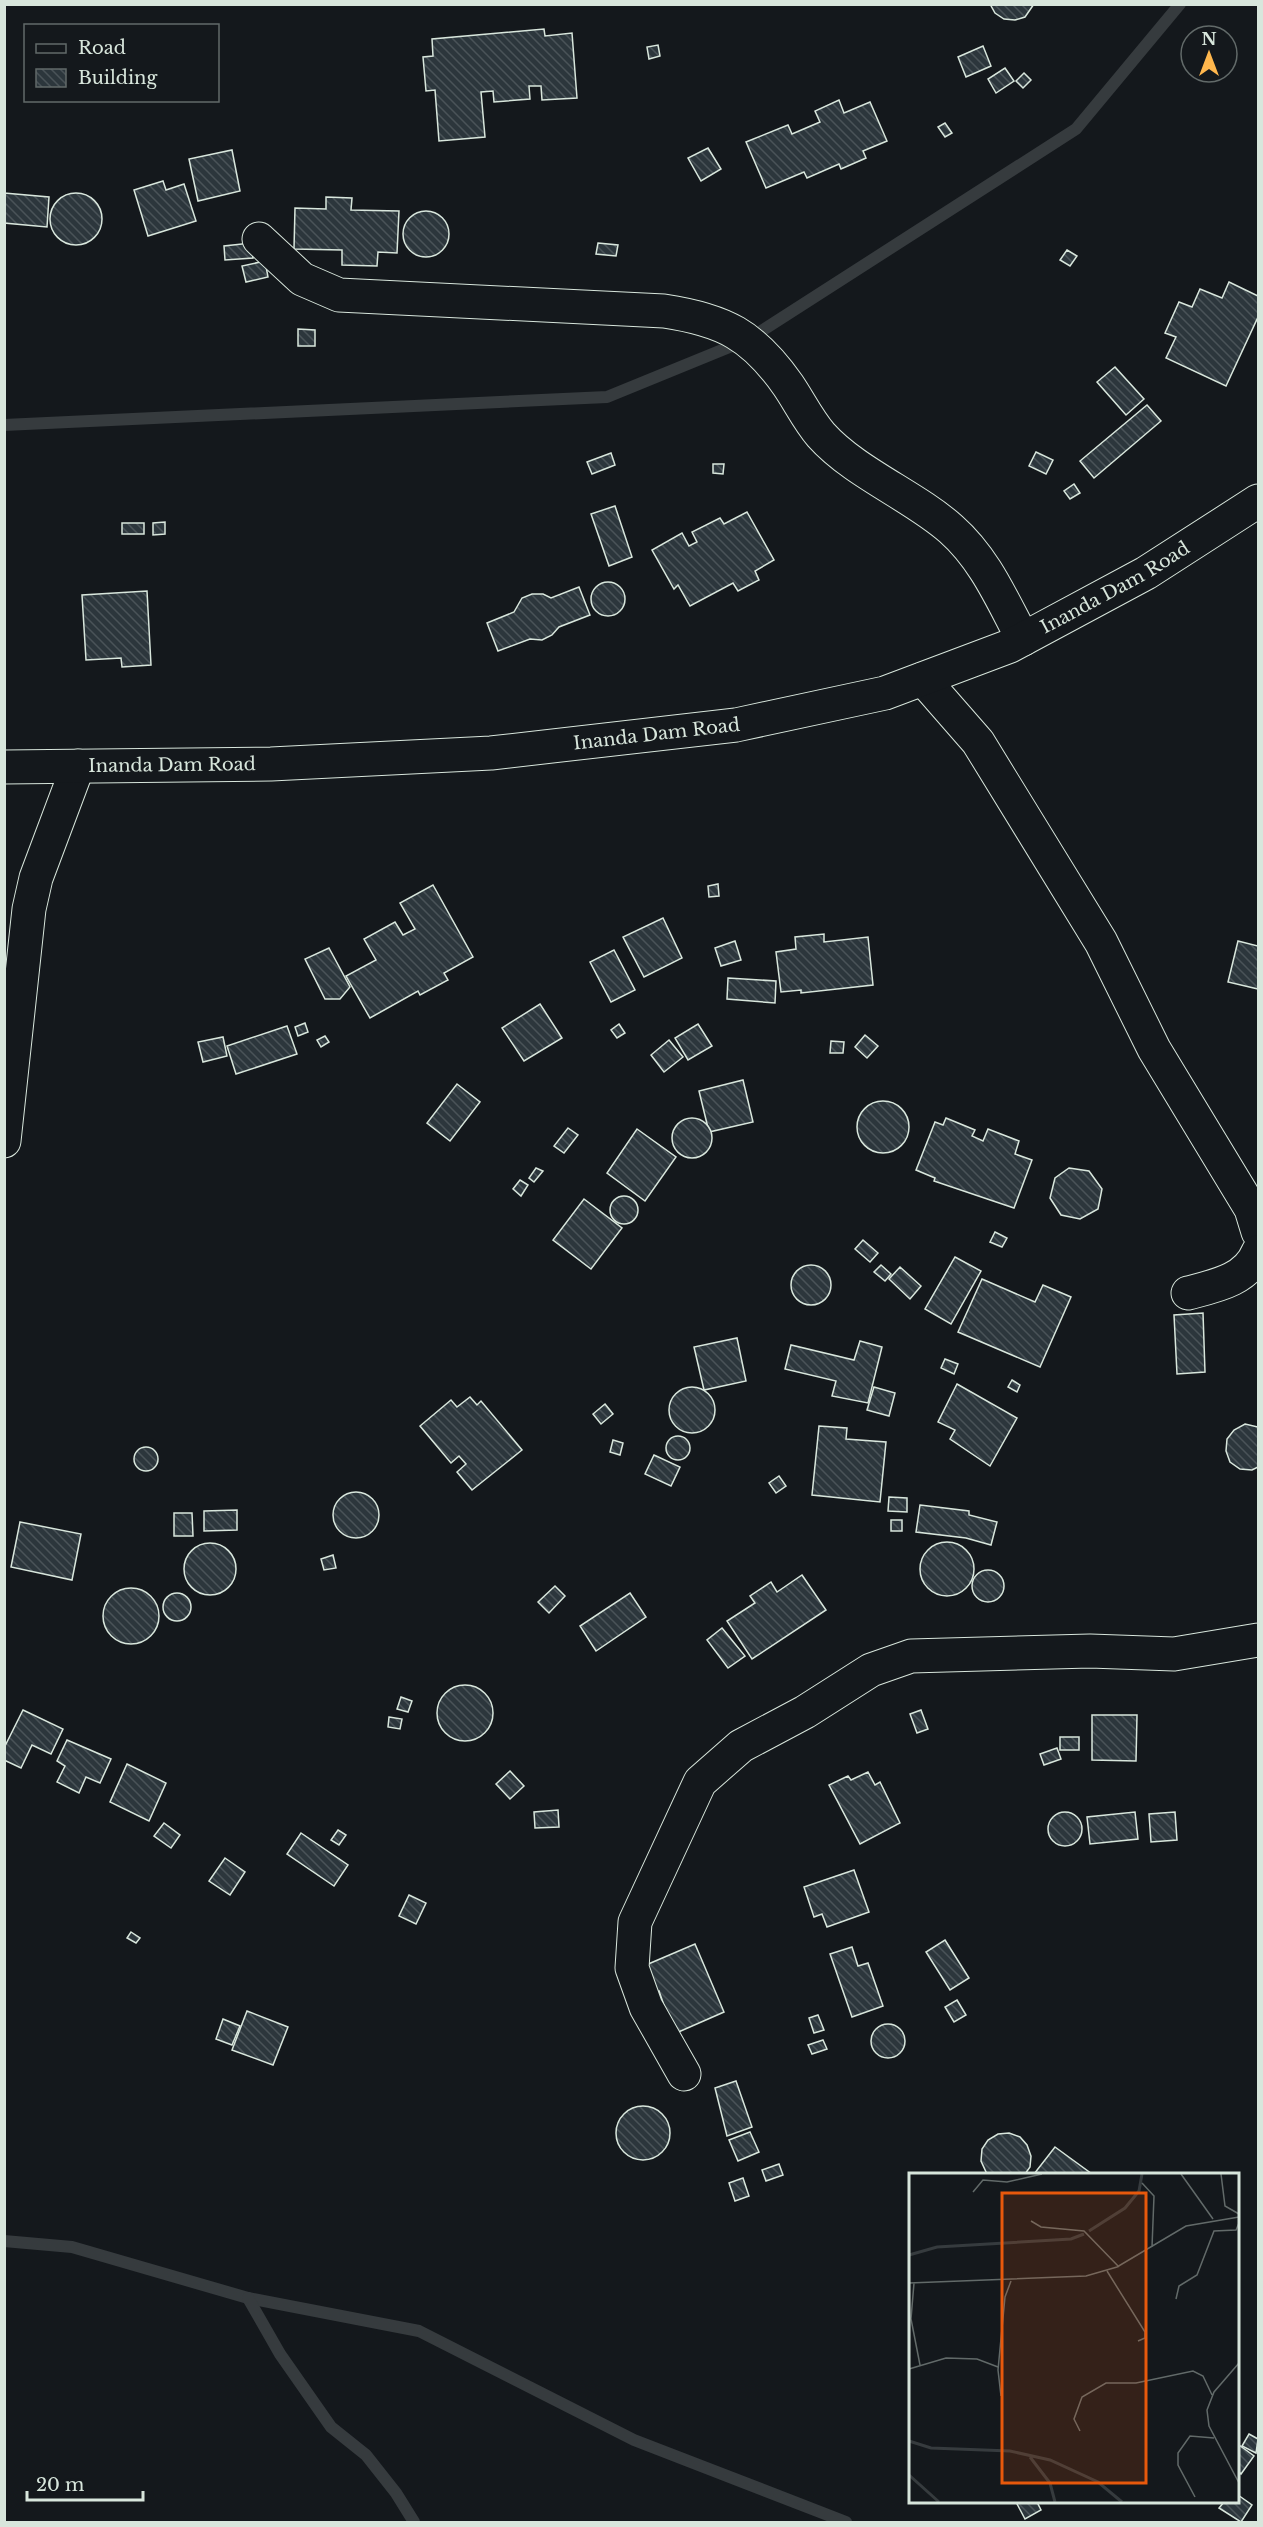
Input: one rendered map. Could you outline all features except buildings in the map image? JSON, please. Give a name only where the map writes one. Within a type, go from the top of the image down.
[{"type":"street","points":[[259,239],[302,279],[339,295],[664,311],[693,316],[722,325],[749,339],[768,359],[822,435],[866,471],[949,526],[967,544],[983,563],[1023,639]]},
{"type":"street","name":"Inanda Dam Road","points":[[4,767],[271,764],[491,753],[736,725],[885,693],[1023,639],[1146,573],[1258,501]]},
{"type":"street","points":[[923,679],[978,742],[1101,942],[1154,1049],[1251,1209],[1258,1232]]},
{"type":"street","points":[[4,1140],[29,909],[36,878],[78,766]]},
{"type":"street","points":[[1188,1293],[1217,1286],[1241,1275],[1254,1263],[1258,1252]]},
{"type":"street","points":[[684,2074],[646,2007],[632,1968],[635,1922],[700,1782],[741,1746],[805,1712],[871,1670],[911,1656],[1090,1651],[1174,1654],[1258,1640]]},
{"type":"waterway","points":[[4,425],[607,397],[749,339],[1076,129],[1180,4]]},
{"type":"waterway","points":[[4,2241],[72,2247],[248,2298],[419,2331],[634,2440],[846,2522]]},
{"type":"waterway","points":[[248,2298],[280,2354],[331,2427],[366,2455],[396,2493],[414,2522]]}]
